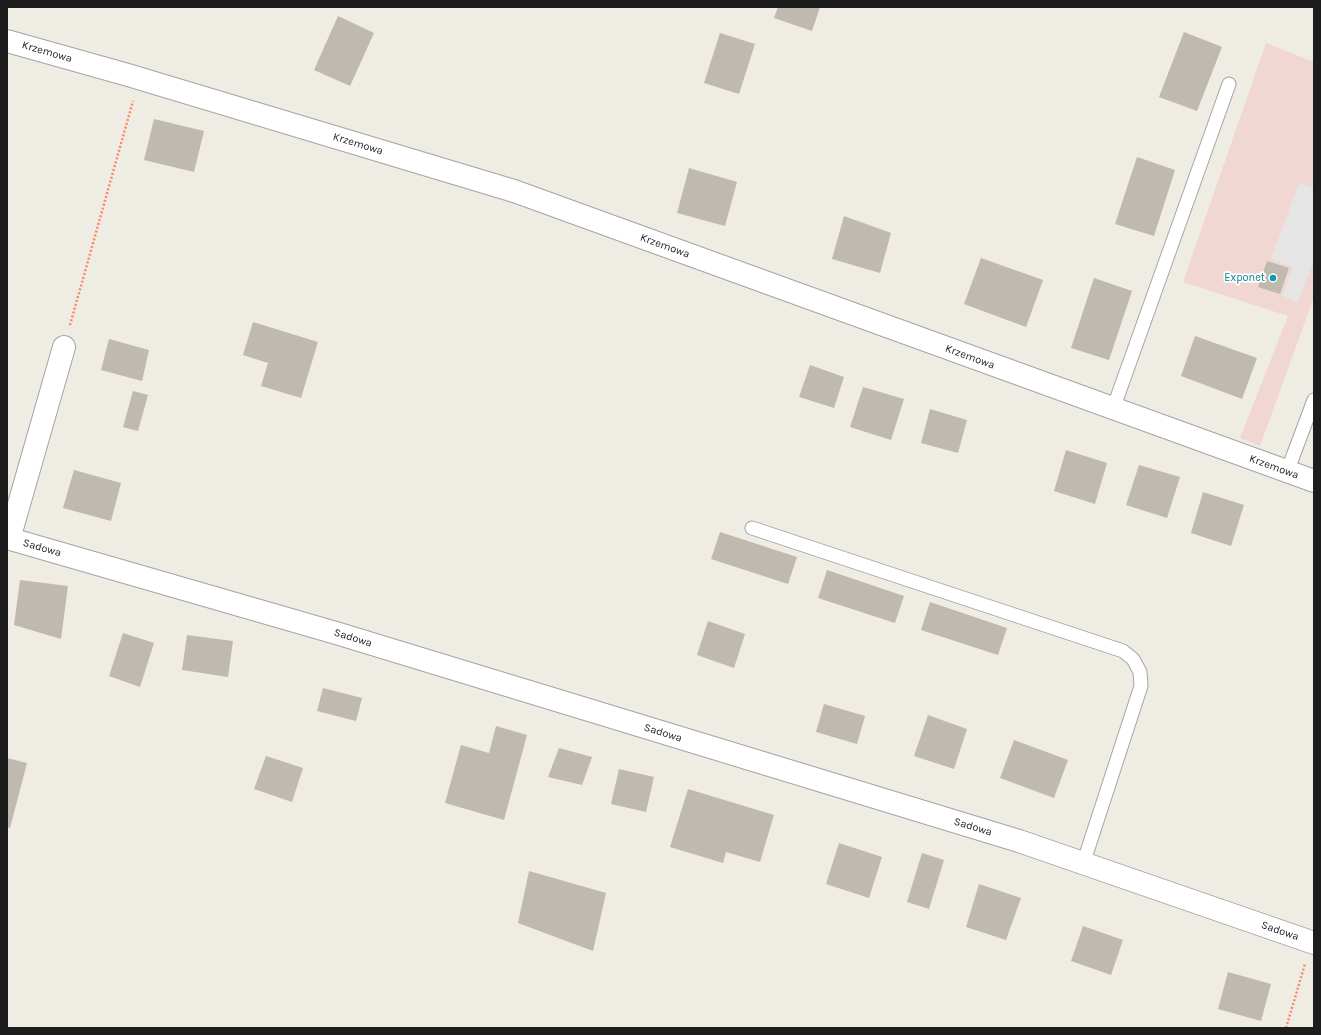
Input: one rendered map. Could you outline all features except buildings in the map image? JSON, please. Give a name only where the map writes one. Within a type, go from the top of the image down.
[{"type":"street","name":"Krzemowa","points":[[7,40],[514,191],[1314,481]]},
{"type":"street","points":[[8,539],[64,347]]},
{"type":"street","name":"Sadowa","points":[[8,539],[336,633],[1011,839],[1313,943]]},
{"type":"lane","points":[[1113,409],[1229,84]]},
{"type":"lane","points":[[1287,472],[1314,400]]},
{"type":"lane","points":[[752,528],[1123,651],[1133,660],[1140,672],[1141,686],[1083,864]]},
{"type":"path","points":[[64,347],[139,79]]},
{"type":"path","points":[[1286,1028],[1313,943]]},
{"type":"shaded area","name":"Exponet","points":[[1266,43],[1314,62],[1314,297],[1260,446],[1240,438],[1288,316],[1183,282]]},
{"type":"shaded area","points":[[1299,183],[1314,188],[1314,259],[1298,302],[1282,296],[1293,267],[1271,259]]},
{"type":"place","name":"Exponet","points":[[1273,278]]}]
